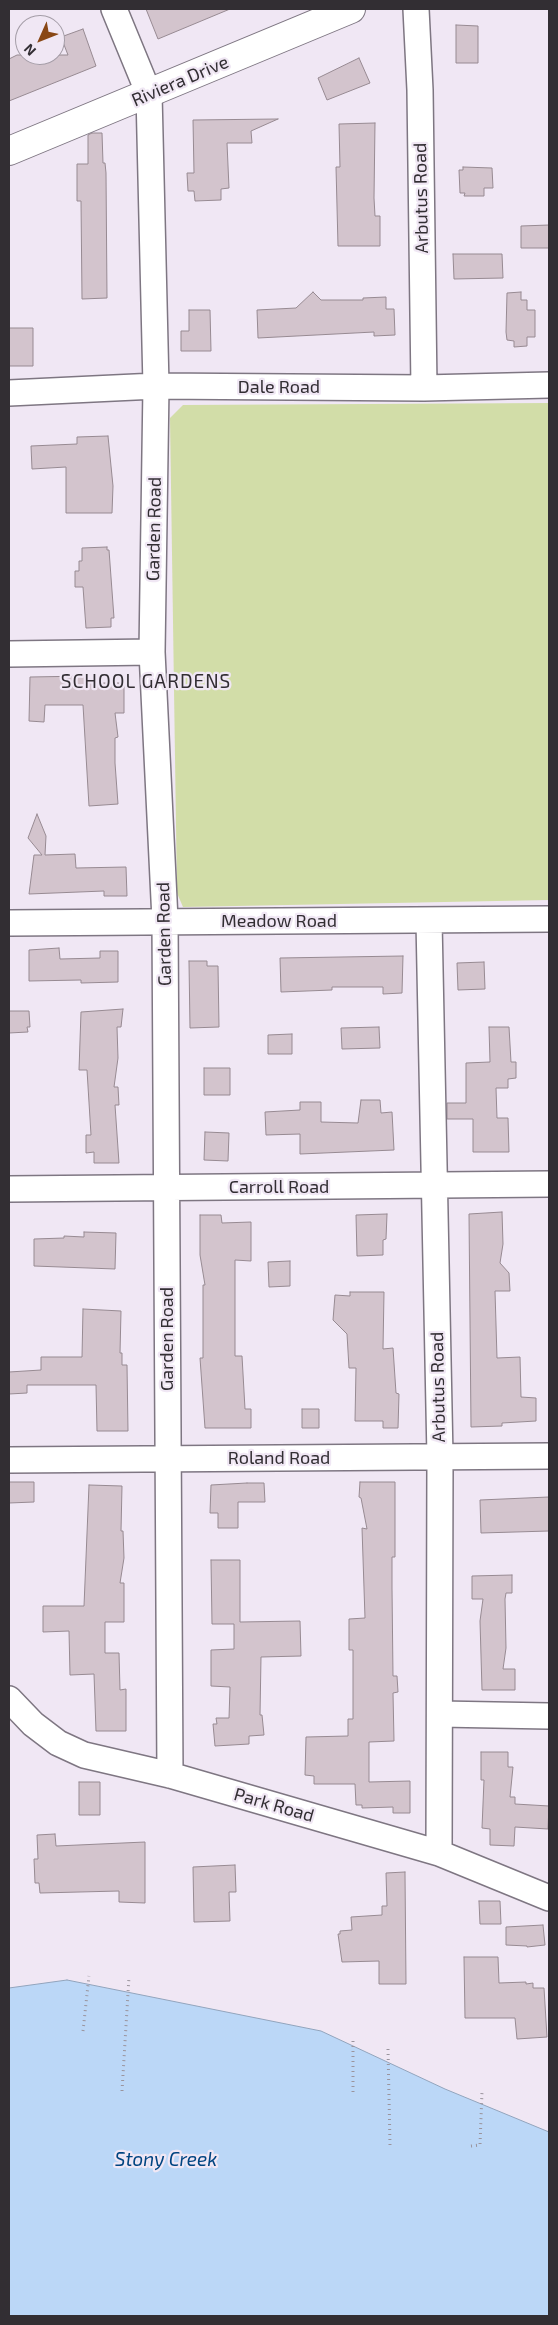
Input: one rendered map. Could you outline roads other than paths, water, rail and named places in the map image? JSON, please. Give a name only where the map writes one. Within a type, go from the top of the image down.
[{"type":"street","points":[[114,9],[149,94]]},
{"type":"street","name":"Riviera Drive","points":[[9,151],[351,9]]},
{"type":"street","name":"Arbutus Road","points":[[416,9],[420,100],[424,388]]},
{"type":"street","name":"Garden Road","points":[[149,94],[156,386],[152,652],[165,920],[170,1775]]},
{"type":"street","name":"Dale Road","points":[[9,392],[156,386],[424,388],[549,385]]},
{"type":"street","points":[[9,654],[152,652]]},
{"type":"street","name":"Meadow Road","points":[[9,923],[165,920],[430,921],[549,919]]},
{"type":"street","name":"Arbutus Road","points":[[430,921],[440,1456],[439,1853]]},
{"type":"street","name":"Carroll Road","points":[[9,1189],[549,1184]]},
{"type":"street","name":"Roland Road","points":[[9,1460],[549,1456]]},
{"type":"street","name":"Park Road","points":[[9,1699],[34,1724],[58,1743],[84,1755],[170,1775],[439,1853],[549,1898]]},
{"type":"street","points":[[440,1714],[549,1716]]},
{"type":"water","name":"Stony Creek","points":[[67,1980],[321,2031],[445,2089],[549,2132],[549,2316],[9,2316],[9,1988]]},
{"type":"district","name":"SCHOOL GARDENS","points":[[146,682]]}]
